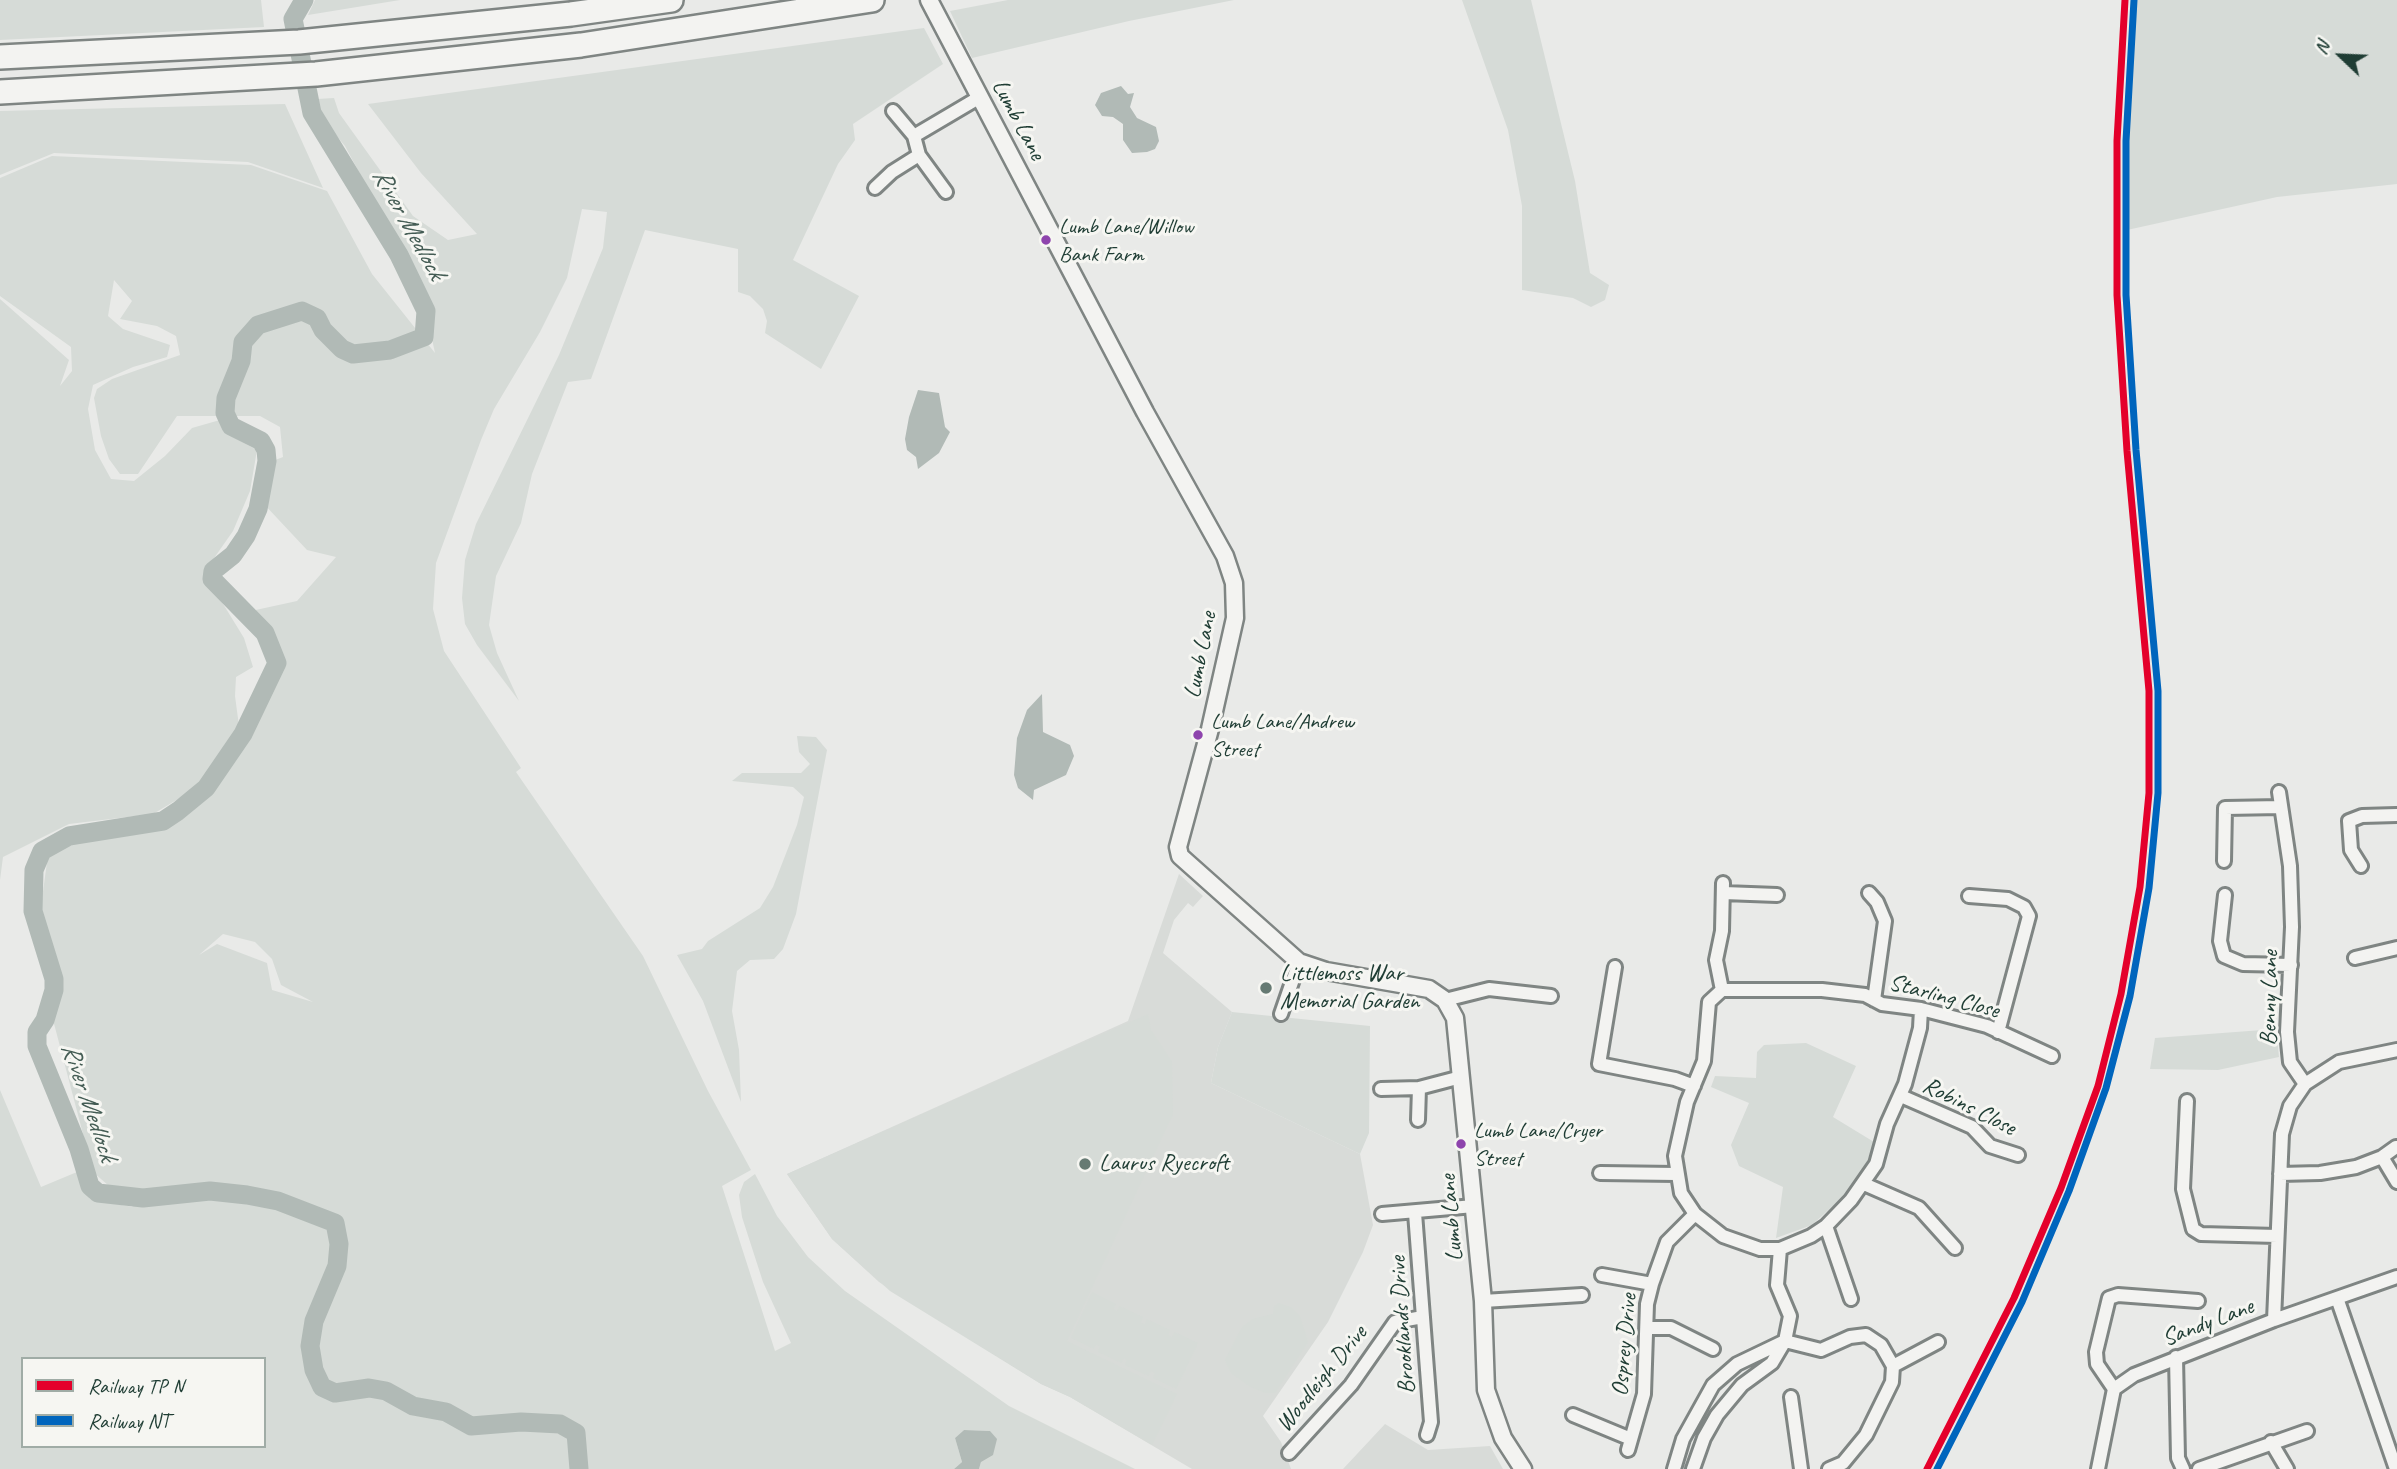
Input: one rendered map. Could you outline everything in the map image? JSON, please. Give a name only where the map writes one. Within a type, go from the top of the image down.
[{"type":"highway","points":[[0,57],[338,38],[571,14],[671,0]]},
{"type":"highway","points":[[0,92],[342,72],[581,45],[872,0]]},
{"type":"street","name":"Lumb Lane","points":[[929,0],[958,58],[973,101],[1224,556],[1234,583],[1235,618],[1210,729],[1178,846],[1180,856],[1299,962],[1326,971],[1429,989],[1445,1000],[1455,1018],[1483,1301],[1486,1390],[1503,1438],[1523,1469]]},
{"type":"street","points":[[914,136],[973,101]]},
{"type":"street","points":[[893,111],[914,136],[919,155],[946,192]]},
{"type":"street","points":[[875,188],[892,172],[919,155]]},
{"type":"street","name":"Benny Lane","points":[[2278,792],[2290,866],[2291,965],[2287,1032],[2290,1062],[2305,1084]]},
{"type":"street","points":[[2213,801],[2225,808],[2281,807]]},
{"type":"street","points":[[2224,861],[2225,808]]},
{"type":"street","points":[[2361,866],[2351,850],[2349,821],[2362,816],[2397,815]]},
{"type":"street","points":[[1777,895],[1723,888],[1723,931],[1716,960],[1722,990],[1709,1002],[1704,1061],[1687,1102],[1675,1156],[1681,1193],[1695,1214],[1710,1229],[1734,1241],[1760,1249],[1780,1249],[1811,1236],[1826,1226],[1864,1184],[1876,1164],[1887,1124],[1901,1096],[1915,1048],[1921,1009]]},
{"type":"street","points":[[1870,893],[1885,922],[1870,997]]},
{"type":"street","points":[[2225,895],[2220,941],[2224,956],[2243,964],[2291,965]]},
{"type":"street","points":[[1969,896],[2008,899],[2024,907],[2029,916],[1998,1032]]},
{"type":"street","points":[[2355,958],[2397,948]]},
{"type":"street","points":[[1280,1014],[1299,962]]},
{"type":"street","points":[[1599,1064],[1615,967]]},
{"type":"street","points":[[1445,1000],[1489,989],[1551,996]]},
{"type":"street","name":"Starling Close","points":[[1722,990],[1778,993],[1822,990],[1870,997],[1882,1004],[1921,1009],[1987,1026],[2052,1056]]},
{"type":"street","points":[[2274,1320],[2280,1174],[2286,1115],[2305,1084],[2339,1062],[2397,1050]]},
{"type":"street","points":[[1584,1063],[1675,1079],[1694,1086]]},
{"type":"street","points":[[1381,1089],[1419,1088],[1461,1077]]},
{"type":"street","points":[[1418,1121],[1419,1088]]},
{"type":"street","name":"Robins Close","points":[[1901,1096],[1972,1126],[1990,1146],[2018,1155]]},
{"type":"street","points":[[2188,1101],[2183,1189],[2193,1229],[2202,1234],[2277,1236]]},
{"type":"street","points":[[2280,1174],[2320,1173],[2356,1167],[2382,1157],[2396,1147]]},
{"type":"street","points":[[2382,1157],[2397,1182]]},
{"type":"street","points":[[1600,1173],[1676,1174]]},
{"type":"street","points":[[1864,1184],[1919,1208],[1955,1248]]},
{"type":"street","points":[[1382,1214],[1474,1206]]},
{"type":"street","name":"Brooklands Drive","points":[[1415,1213],[1431,1422],[1427,1435]]},
{"type":"street","name":"Osprey Drive","points":[[1573,1415],[1630,1444],[1644,1394],[1647,1304],[1652,1284],[1667,1242],[1695,1214]]},
{"type":"street","points":[[1826,1226],[1852,1299]]},
{"type":"street","points":[[1693,1469],[1704,1438],[1717,1415],[1742,1385],[1772,1363],[1785,1341],[1790,1316],[1777,1285],[1780,1249]]},
{"type":"street","points":[[1602,1275],[1652,1284]]},
{"type":"street","name":"Sandy Lane","points":[[2114,1389],[2134,1375],[2176,1357],[2397,1277]]},
{"type":"street","points":[[1483,1301],[1582,1295]]},
{"type":"street","points":[[2098,1469],[2114,1389],[2097,1364],[2096,1352],[2109,1298],[2119,1295],[2198,1301]]},
{"type":"street","points":[[2337,1298],[2396,1469]]},
{"type":"street","name":"Woodleigh Drive","points":[[1289,1452],[1351,1385],[1395,1322],[1423,1317]]},
{"type":"street","points":[[1647,1328],[1671,1328],[1713,1349]]},
{"type":"street","points":[[1674,1469],[1683,1438],[1713,1385],[1737,1364],[1785,1341],[1821,1350],[1850,1337],[1866,1335],[1881,1346],[1893,1366],[1892,1382],[1867,1435],[1843,1463],[1829,1469]]},
{"type":"street","points":[[1893,1366],[1938,1342]]},
{"type":"street","points":[[2176,1357],[2178,1458],[2183,1469]]},
{"type":"street","points":[[1791,1396],[1801,1469]]},
{"type":"street","points":[[2199,1469],[2221,1466],[2272,1442],[2307,1431]]},
{"type":"street","points":[[2272,1442],[2287,1469]]},
{"type":"shaded area","points":[[0,0],[261,0],[264,27],[0,40]]},
{"type":"shaded area","points":[[315,0],[400,0],[308,15]]},
{"type":"shaded area","points":[[1008,0],[1234,0],[1129,21],[972,58],[950,11]]},
{"type":"shaded area","points":[[1462,0],[1531,0],[1575,181],[1590,273],[1609,285],[1605,300],[1591,307],[1573,298],[1522,290],[1522,206],[1508,130]]},
{"type":"shaded area","points":[[2133,0],[2397,0],[2397,184],[2277,197],[2127,230],[2128,74]]},
{"type":"shaded area","points":[[924,28],[943,64],[853,124],[855,140],[838,164],[793,260],[859,296],[821,369],[765,333],[767,321],[763,309],[750,296],[738,292],[738,249],[645,230],[591,379],[568,382],[532,474],[521,523],[496,576],[489,625],[497,653],[519,701],[477,645],[465,624],[462,598],[465,560],[476,524],[559,355],[603,248],[607,212],[582,209],[567,278],[540,332],[494,409],[481,440],[436,563],[433,609],[444,651],[521,768],[516,772],[643,956],[708,1091],[751,1170],[722,1186],[775,1351],[791,1343],[763,1282],[742,1217],[739,1195],[744,1182],[755,1174],[777,1216],[808,1257],[845,1291],[1009,1406],[1135,1469],[979,1469],[990,1431],[964,1430],[955,1438],[962,1462],[954,1469],[0,1469],[0,1090],[41,1187],[77,1172],[90,1199],[133,1207],[93,1172],[52,1016],[61,976],[44,928],[41,906],[48,855],[69,843],[172,826],[211,791],[249,736],[280,663],[270,631],[251,611],[297,601],[336,557],[307,550],[263,503],[270,462],[283,457],[280,427],[260,416],[177,416],[138,474],[120,474],[109,459],[101,436],[94,398],[97,389],[112,379],[180,355],[176,336],[157,326],[120,319],[132,301],[114,280],[108,316],[123,329],[170,345],[167,357],[133,367],[93,385],[88,409],[95,450],[111,479],[134,481],[165,456],[192,428],[220,420],[228,434],[257,450],[250,491],[233,531],[212,561],[209,581],[244,638],[253,667],[236,677],[235,696],[239,726],[200,786],[153,814],[69,824],[3,857],[0,880],[0,299],[69,360],[60,386],[72,371],[71,347],[0,296],[0,178],[52,156],[251,165],[327,191],[372,274],[435,353],[430,330],[432,308],[345,146],[320,116],[317,99],[334,98],[339,113],[413,216],[448,240],[477,234],[421,173],[368,104]],"holes":[[[223,934],[255,942],[272,959],[281,985],[313,1002],[272,990],[267,963],[217,944],[199,955]]]},
{"type":"shaded area","points":[[1121,86],[1128,94],[1134,93],[1130,107],[1137,118],[1156,127],[1159,141],[1155,149],[1132,153],[1123,140],[1123,124],[1113,117],[1102,116],[1095,105],[1101,93]]},
{"type":"shaded area","points":[[285,104],[323,188],[248,162],[54,153],[0,175],[0,111]]},
{"type":"shaded area","points":[[918,390],[939,393],[945,427],[950,432],[939,453],[918,469],[916,457],[907,450],[905,439]]},
{"type":"shaded area","points":[[1042,694],[1043,732],[1070,745],[1074,756],[1066,775],[1034,790],[1033,800],[1018,788],[1014,775],[1017,738],[1027,710]]},
{"type":"shaded area","points":[[797,736],[816,737],[827,750],[796,914],[783,949],[774,959],[750,960],[737,971],[732,1011],[739,1050],[741,1102],[703,1001],[677,955],[702,949],[708,941],[760,908],[773,887],[797,825],[804,797],[793,787],[732,781],[742,773],[801,773],[810,764],[799,752]]},
{"type":"shaded area","name":"Laurus Ryecroft","points":[[1179,874],[1203,896],[1193,907],[1188,903],[1174,920],[1163,953],[1232,1012],[1218,1047],[1211,1083],[1360,1154],[1373,1225],[1363,1252],[1328,1322],[1263,1416],[1281,1442],[1291,1469],[1192,1469],[1070,1397],[1041,1384],[879,1282],[832,1239],[787,1174],[1128,1021]]},
{"type":"shaded area","points":[[1232,1012],[1370,1026],[1369,1133],[1360,1154],[1211,1083],[1218,1047]]},
{"type":"shaded area","points":[[1148,1014],[1151,1030],[1172,1062],[1173,1114],[1067,1341],[1177,1394],[1152,1445],[1070,1397],[1041,1384],[890,1291],[832,1239],[787,1174]]},
{"type":"shaded area","points":[[2276,1029],[2279,1057],[2218,1070],[2150,1069],[2155,1038]]},
{"type":"shaded area","points":[[1806,1043],[1856,1066],[1833,1117],[1874,1142],[1867,1162],[1845,1195],[1812,1225],[1776,1238],[1783,1187],[1739,1166],[1731,1145],[1749,1103],[1711,1087],[1715,1076],[1756,1078],[1757,1052],[1764,1045]]},
{"type":"shaded area","points":[[1092,1292],[1116,1304],[1113,1309],[1117,1311],[1120,1306],[1143,1317],[1141,1323],[1145,1324],[1147,1319],[1170,1330],[1168,1335],[1172,1337],[1175,1332],[1198,1343],[1176,1389],[1153,1378],[1155,1373],[1151,1371],[1148,1376],[1125,1365],[1127,1360],[1124,1358],[1121,1363],[1098,1352],[1100,1346],[1096,1345],[1094,1349],[1071,1338]]},
{"type":"shaded area","points":[[1279,1303],[1291,1307],[1300,1316],[1308,1342],[1275,1393],[1266,1393],[1251,1387],[1231,1373],[1225,1360],[1242,1327],[1253,1319],[1273,1314],[1274,1306]]},
{"type":"shaded area","points":[[1385,1424],[1428,1450],[1490,1446],[1503,1469],[1343,1469]]},
{"type":"shaded area","points":[[964,1430],[990,1431],[997,1439],[993,1455],[981,1462],[979,1469],[954,1469],[962,1462],[955,1438]]},
{"type":"waterway","name":"River Medlock","points":[[304,0],[293,19],[312,113],[399,255],[426,311],[424,337],[390,350],[353,354],[342,349],[323,330],[317,318],[302,311],[258,325],[243,342],[241,361],[226,398],[225,413],[231,426],[261,441],[266,450],[267,461],[258,509],[246,536],[233,555],[213,571],[212,579],[265,633],[277,663],[243,734],[206,788],[178,811],[163,821],[69,836],[42,851],[34,870],[33,911],[54,979],[54,990],[45,1020],[37,1032],[37,1046],[79,1149],[90,1186],[98,1193],[143,1198],[210,1191],[247,1195],[278,1201],[335,1223],[339,1244],[337,1266],[314,1321],[310,1346],[314,1370],[322,1387],[335,1393],[369,1388],[386,1391],[413,1406],[446,1412],[471,1426],[521,1422],[560,1424],[576,1433],[579,1469]]},
{"type":"transit line","points":[[1927,1469],[2014,1298],[2061,1188],[2098,1086],[2121,994],[2140,887],[2149,793],[2149,691],[2127,451],[2117,295],[2117,141],[2125,0]]},
{"type":"rail line","name":"NT","points":[[1937,1469],[2022,1302],[2069,1191],[2106,1088],[2130,996],[2149,888],[2158,793],[2158,691],[2136,450],[2126,295],[2126,141],[2134,0]]},
{"type":"place","name":"Lumb Lane/Willow Bank Farm","points":[[1046,240]]},
{"type":"place","name":"Lumb Lane/Andrew Street","points":[[1198,735]]},
{"type":"place","name":"Littlemoss War Memorial Garden","points":[[1266,988]]},
{"type":"place","name":"Lumb Lane/Cryer Street","points":[[1461,1144]]},
{"type":"place","name":"Laurus Ryecroft","points":[[1085,1164]]}]
